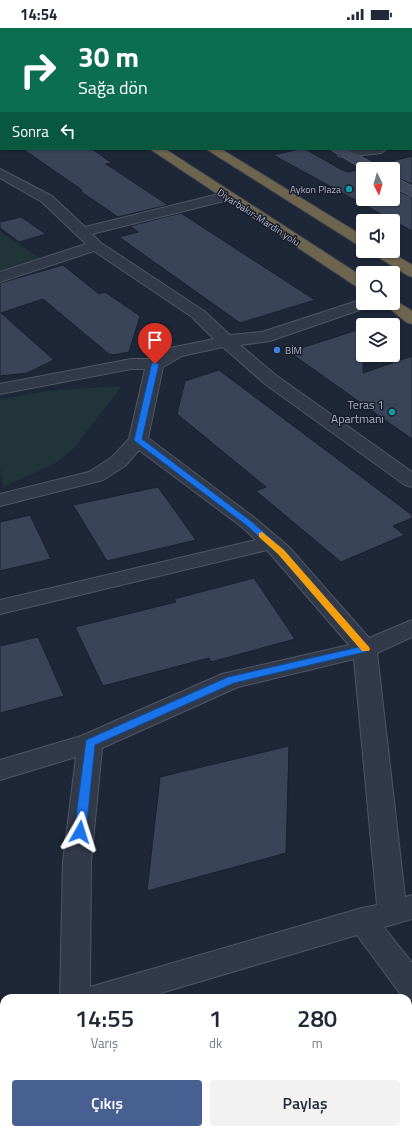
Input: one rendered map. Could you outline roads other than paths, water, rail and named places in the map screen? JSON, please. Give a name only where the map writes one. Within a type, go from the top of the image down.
[{"type":"highway","name":"Diyarbakır-Mardin yolu","points":[[158,150],[356,279]]},
{"type":"highway","points":[[214,150],[356,238]]},
{"type":"highway","points":[[389,258],[412,272]]},
{"type":"highway","points":[[400,310],[412,319]]},
{"type":"street","points":[[340,151],[360,150]]},
{"type":"street","points":[[340,151],[360,162]]},
{"type":"street","points":[[0,173],[46,199],[96,246],[198,314],[226,341],[271,380],[412,482]]},
{"type":"street","points":[[400,185],[412,192]]},
{"type":"street","points":[[82,232],[227,196]]},
{"type":"street","points":[[0,277],[96,246]]},
{"type":"street","points":[[0,389],[131,364],[155,364],[176,352],[226,341],[264,337],[356,306]]},
{"type":"street","points":[[0,500],[96,476],[118,462],[138,440],[155,364]]},
{"type":"street","points":[[112,994],[362,920],[402,910],[365,649],[281,552],[249,524],[138,440]]},
{"type":"street","points":[[0,607],[271,543]]},
{"type":"street","points":[[0,770],[90,743],[231,680],[365,649],[412,628]]},
{"type":"street","points":[[76,994],[77,862],[90,743]]},
{"type":"street","points":[[362,920],[412,986]]},
{"type":"place","name":"Aykon Plaza","points":[[349,189]]},
{"type":"place","name":"BİM","points":[[277,350]]},
{"type":"place","name":"Teras 1 Apartmanı","points":[[392,412]]}]
